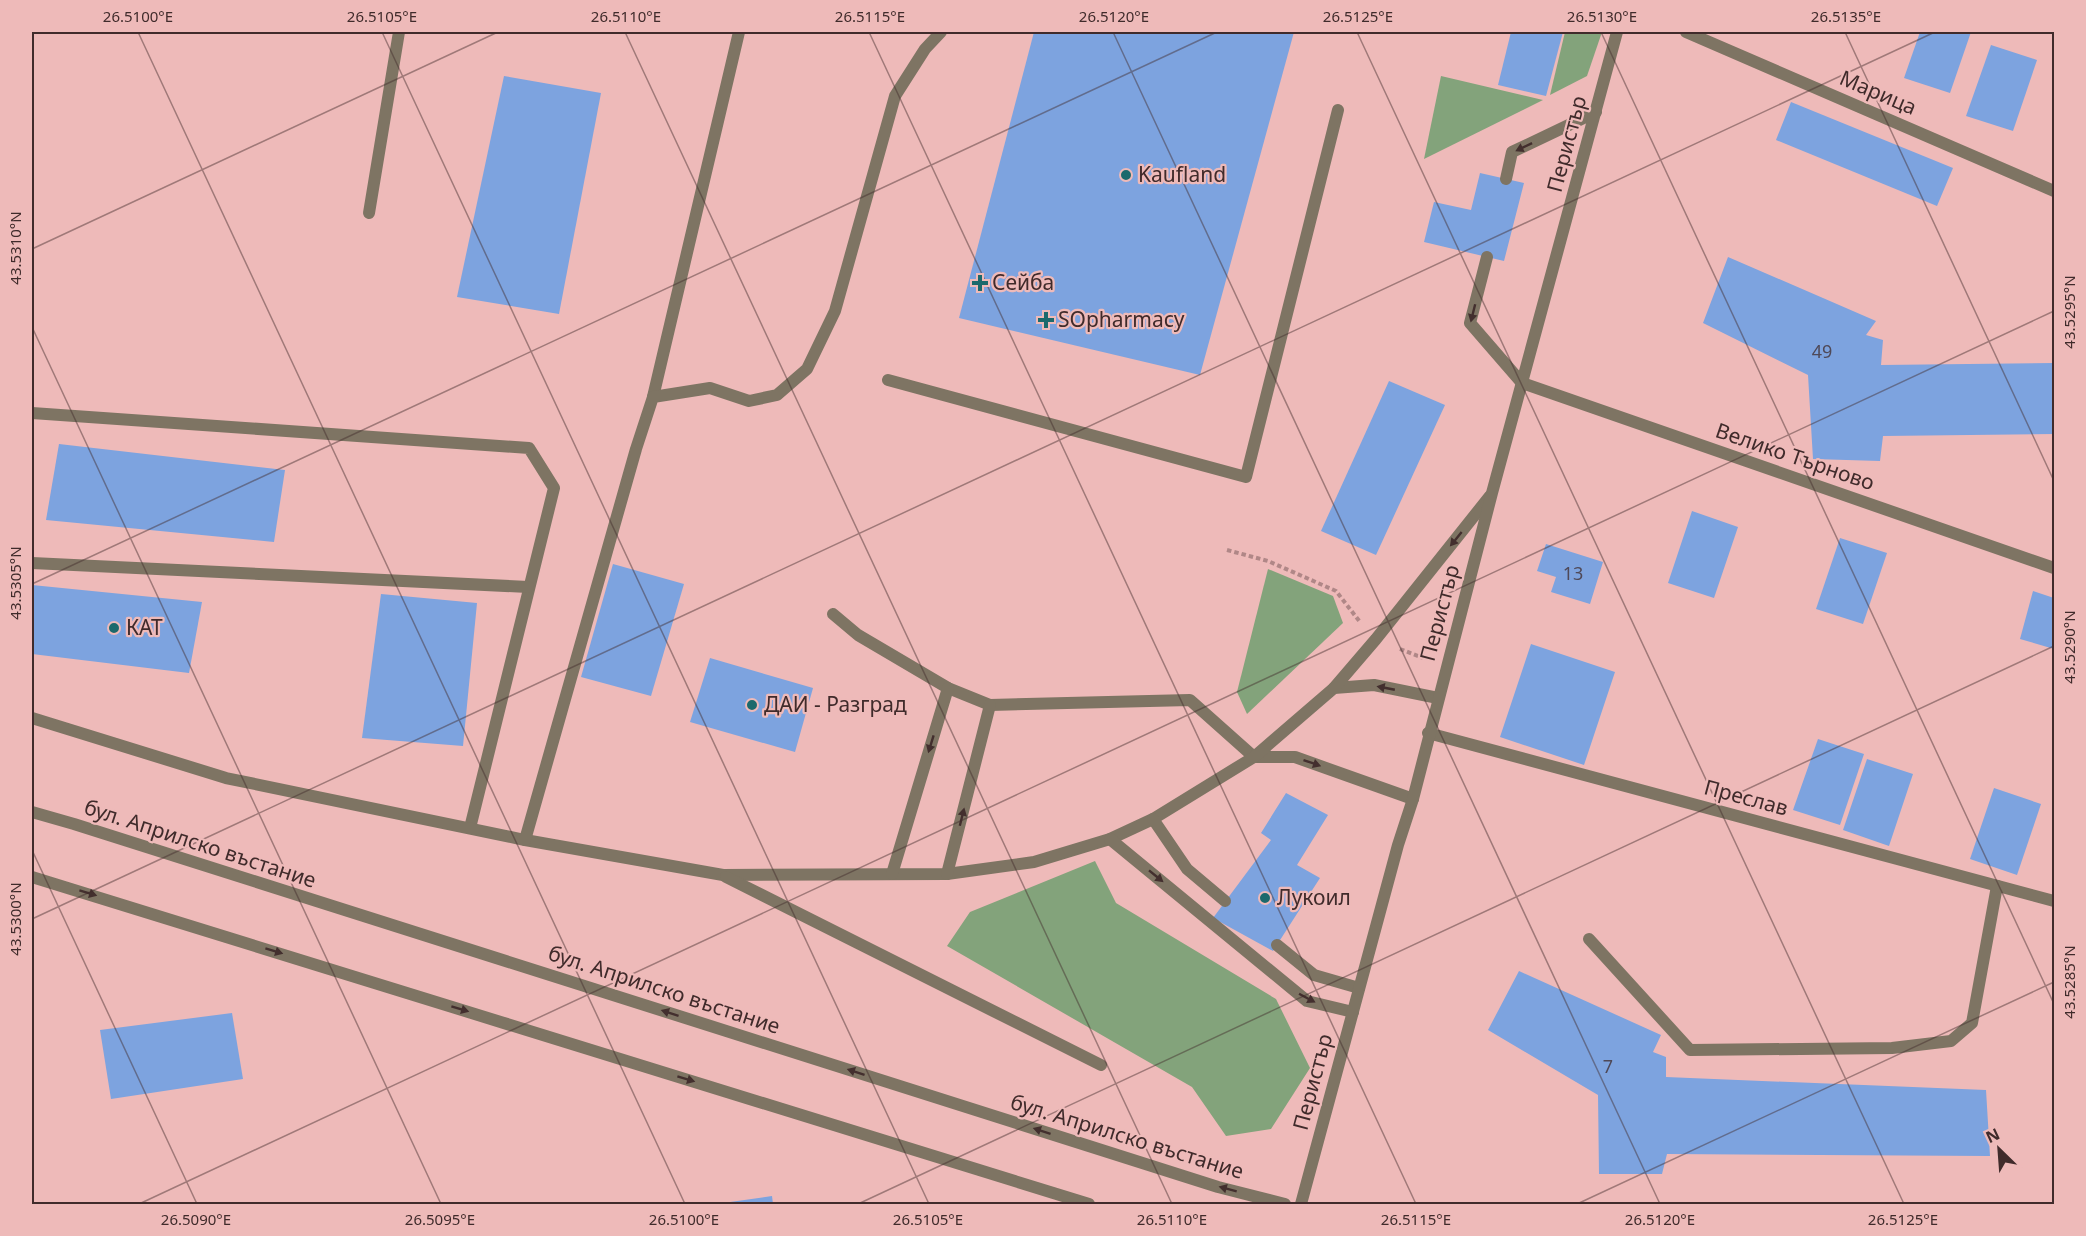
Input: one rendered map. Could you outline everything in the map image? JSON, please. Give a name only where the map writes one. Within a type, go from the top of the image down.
[{"type":"street","points":[[369,213],[399,32]]},
{"type":"street","points":[[525,840],[632,460],[653,397],[739,32]]},
{"type":"street","points":[[653,397],[710,388],[749,400],[777,395],[807,369],[835,311],[895,96],[925,50],[941,32]]},
{"type":"street","name":"Перистър","points":[[1301,1204],[1398,844],[1413,799],[1428,733],[1617,32]]},
{"type":"street","name":"Марица","points":[[1686,32],[2055,191]]},
{"type":"street","points":[[888,380],[1246,477],[1338,110]]},
{"type":"street","points":[[1506,179],[1512,152],[1596,112]]},
{"type":"street","points":[[1487,257],[1470,323],[1522,383]]},
{"type":"street","name":"Велико Търново","points":[[1522,383],[2055,568]]},
{"type":"street","points":[[32,413],[529,448],[554,488],[470,828]]},
{"type":"street","points":[[32,718],[226,778],[525,840],[723,875],[947,874],[1034,862],[1110,839],[1153,819],[1254,758],[1334,688],[1492,493]]},
{"type":"street","points":[[32,563],[528,587]]},
{"type":"street","points":[[833,614],[858,635],[948,688],[990,705],[1190,700],[1254,758],[1295,757],[1413,799]]},
{"type":"street","points":[[1334,688],[1374,685],[1438,698]]},
{"type":"street","points":[[892,873],[948,688]]},
{"type":"street","points":[[947,874],[990,705]]},
{"type":"street","name":"Преслав","points":[[1428,733],[2055,901]]},
{"type":"street","name":"бул. Априлско въстание","points":[[32,812],[1218,1187],[1285,1204]]},
{"type":"street","points":[[1153,819],[1187,869],[1225,901]]},
{"type":"street","points":[[1110,839],[1307,1001],[1353,1012]]},
{"type":"street","points":[[723,875],[1101,1065]]},
{"type":"street","points":[[32,877],[1089,1204]]},
{"type":"street","points":[[1589,939],[1690,1050],[1892,1048],[1951,1041],[1972,1023],[1997,886]]},
{"type":"street","points":[[1277,945],[1314,975],[1359,988]]},
{"type":"path","points":[[1227,550],[1268,561],[1336,591],[1376,639],[1446,667]]},
{"type":"green space","points":[[1565,32],[1602,32],[1587,76],[1550,95]]},
{"type":"green space","points":[[1441,76],[1543,100],[1424,159]]},
{"type":"green space","points":[[1268,569],[1333,596],[1343,623],[1247,714],[1237,692]]},
{"type":"green space","points":[[1095,861],[1116,903],[1276,999],[1310,1068],[1271,1129],[1226,1136],[1192,1087],[947,946],[970,912]]},
{"type":"building","name":"Kaufland","points":[[1034,32],[1294,32],[1200,375],[959,318]]},
{"type":"building","points":[[1511,32],[1563,32],[1546,96],[1498,85]]},
{"type":"building","points":[[1920,32],[1971,32],[1950,93],[1904,78]]},
{"type":"building","points":[[1991,45],[2037,60],[2013,131],[1966,116]]},
{"type":"building","points":[[504,76],[601,93],[559,314],[457,297]]},
{"type":"building","points":[[1791,102],[1953,168],[1937,206],[1776,140]]},
{"type":"building","points":[[1480,173],[1524,183],[1504,261],[1424,242],[1434,202],[1471,210]]},
{"type":"building","points":[[1728,257],[1876,321],[1866,335],[1883,340],[1881,365],[2054,363],[2054,434],[1883,436],[1880,461],[1813,459],[1808,375],[1703,323]]},
{"type":"building","points":[[1389,381],[1445,405],[1376,555],[1321,531]]},
{"type":"building","points":[[59,444],[285,470],[274,542],[46,520]]},
{"type":"building","points":[[1692,511],[1738,527],[1714,598],[1668,583]]},
{"type":"building","points":[[1840,538],[1887,553],[1863,624],[1816,609]]},
{"type":"building","points":[[1546,544],[1603,562],[1590,604],[1551,592],[1556,577],[1537,571]]},
{"type":"building","points":[[613,564],[684,584],[651,696],[581,677]]},
{"type":"building","name":"КАТ","points":[[32,585],[202,602],[189,673],[32,654]]},
{"type":"building","points":[[2033,591],[2054,598],[2054,649],[2020,639]]},
{"type":"building","points":[[381,594],[477,603],[463,746],[362,738]]},
{"type":"building","points":[[1531,644],[1615,672],[1584,765],[1500,737]]},
{"type":"building","name":"ДАИ - Разград","points":[[710,658],[813,688],[795,752],[690,722]]},
{"type":"building","points":[[1818,739],[1864,754],[1840,825],[1793,810]]},
{"type":"building","points":[[1867,759],[1913,774],[1889,846],[1843,830]]},
{"type":"building","points":[[1994,788],[2041,804],[2017,875],[1970,859]]},
{"type":"building","points":[[1286,793],[1328,815],[1297,865],[1320,878],[1273,951],[1213,918],[1271,840],[1261,833]]},
{"type":"building","points":[[1519,971],[1661,1035],[1653,1052],[1666,1057],[1666,1077],[1986,1090],[1990,1156],[1667,1154],[1662,1174],[1599,1174],[1598,1095],[1488,1030]]},
{"type":"building","points":[[232,1013],[243,1079],[111,1099],[100,1030]]},
{"type":"building","points":[[772,1196],[773,1204],[723,1203]]},
{"type":"place","name":"Kaufland","points":[[1126,175]]},
{"type":"place","name":"Сейба","points":[[980,283]]},
{"type":"place","name":"SOpharmacy","points":[[1046,320]]},
{"type":"place","name":"КАТ","points":[[114,628]]},
{"type":"place","name":"ДАИ - Разград","points":[[752,705]]},
{"type":"place","name":"Лукоил","points":[[1265,898]]}]
